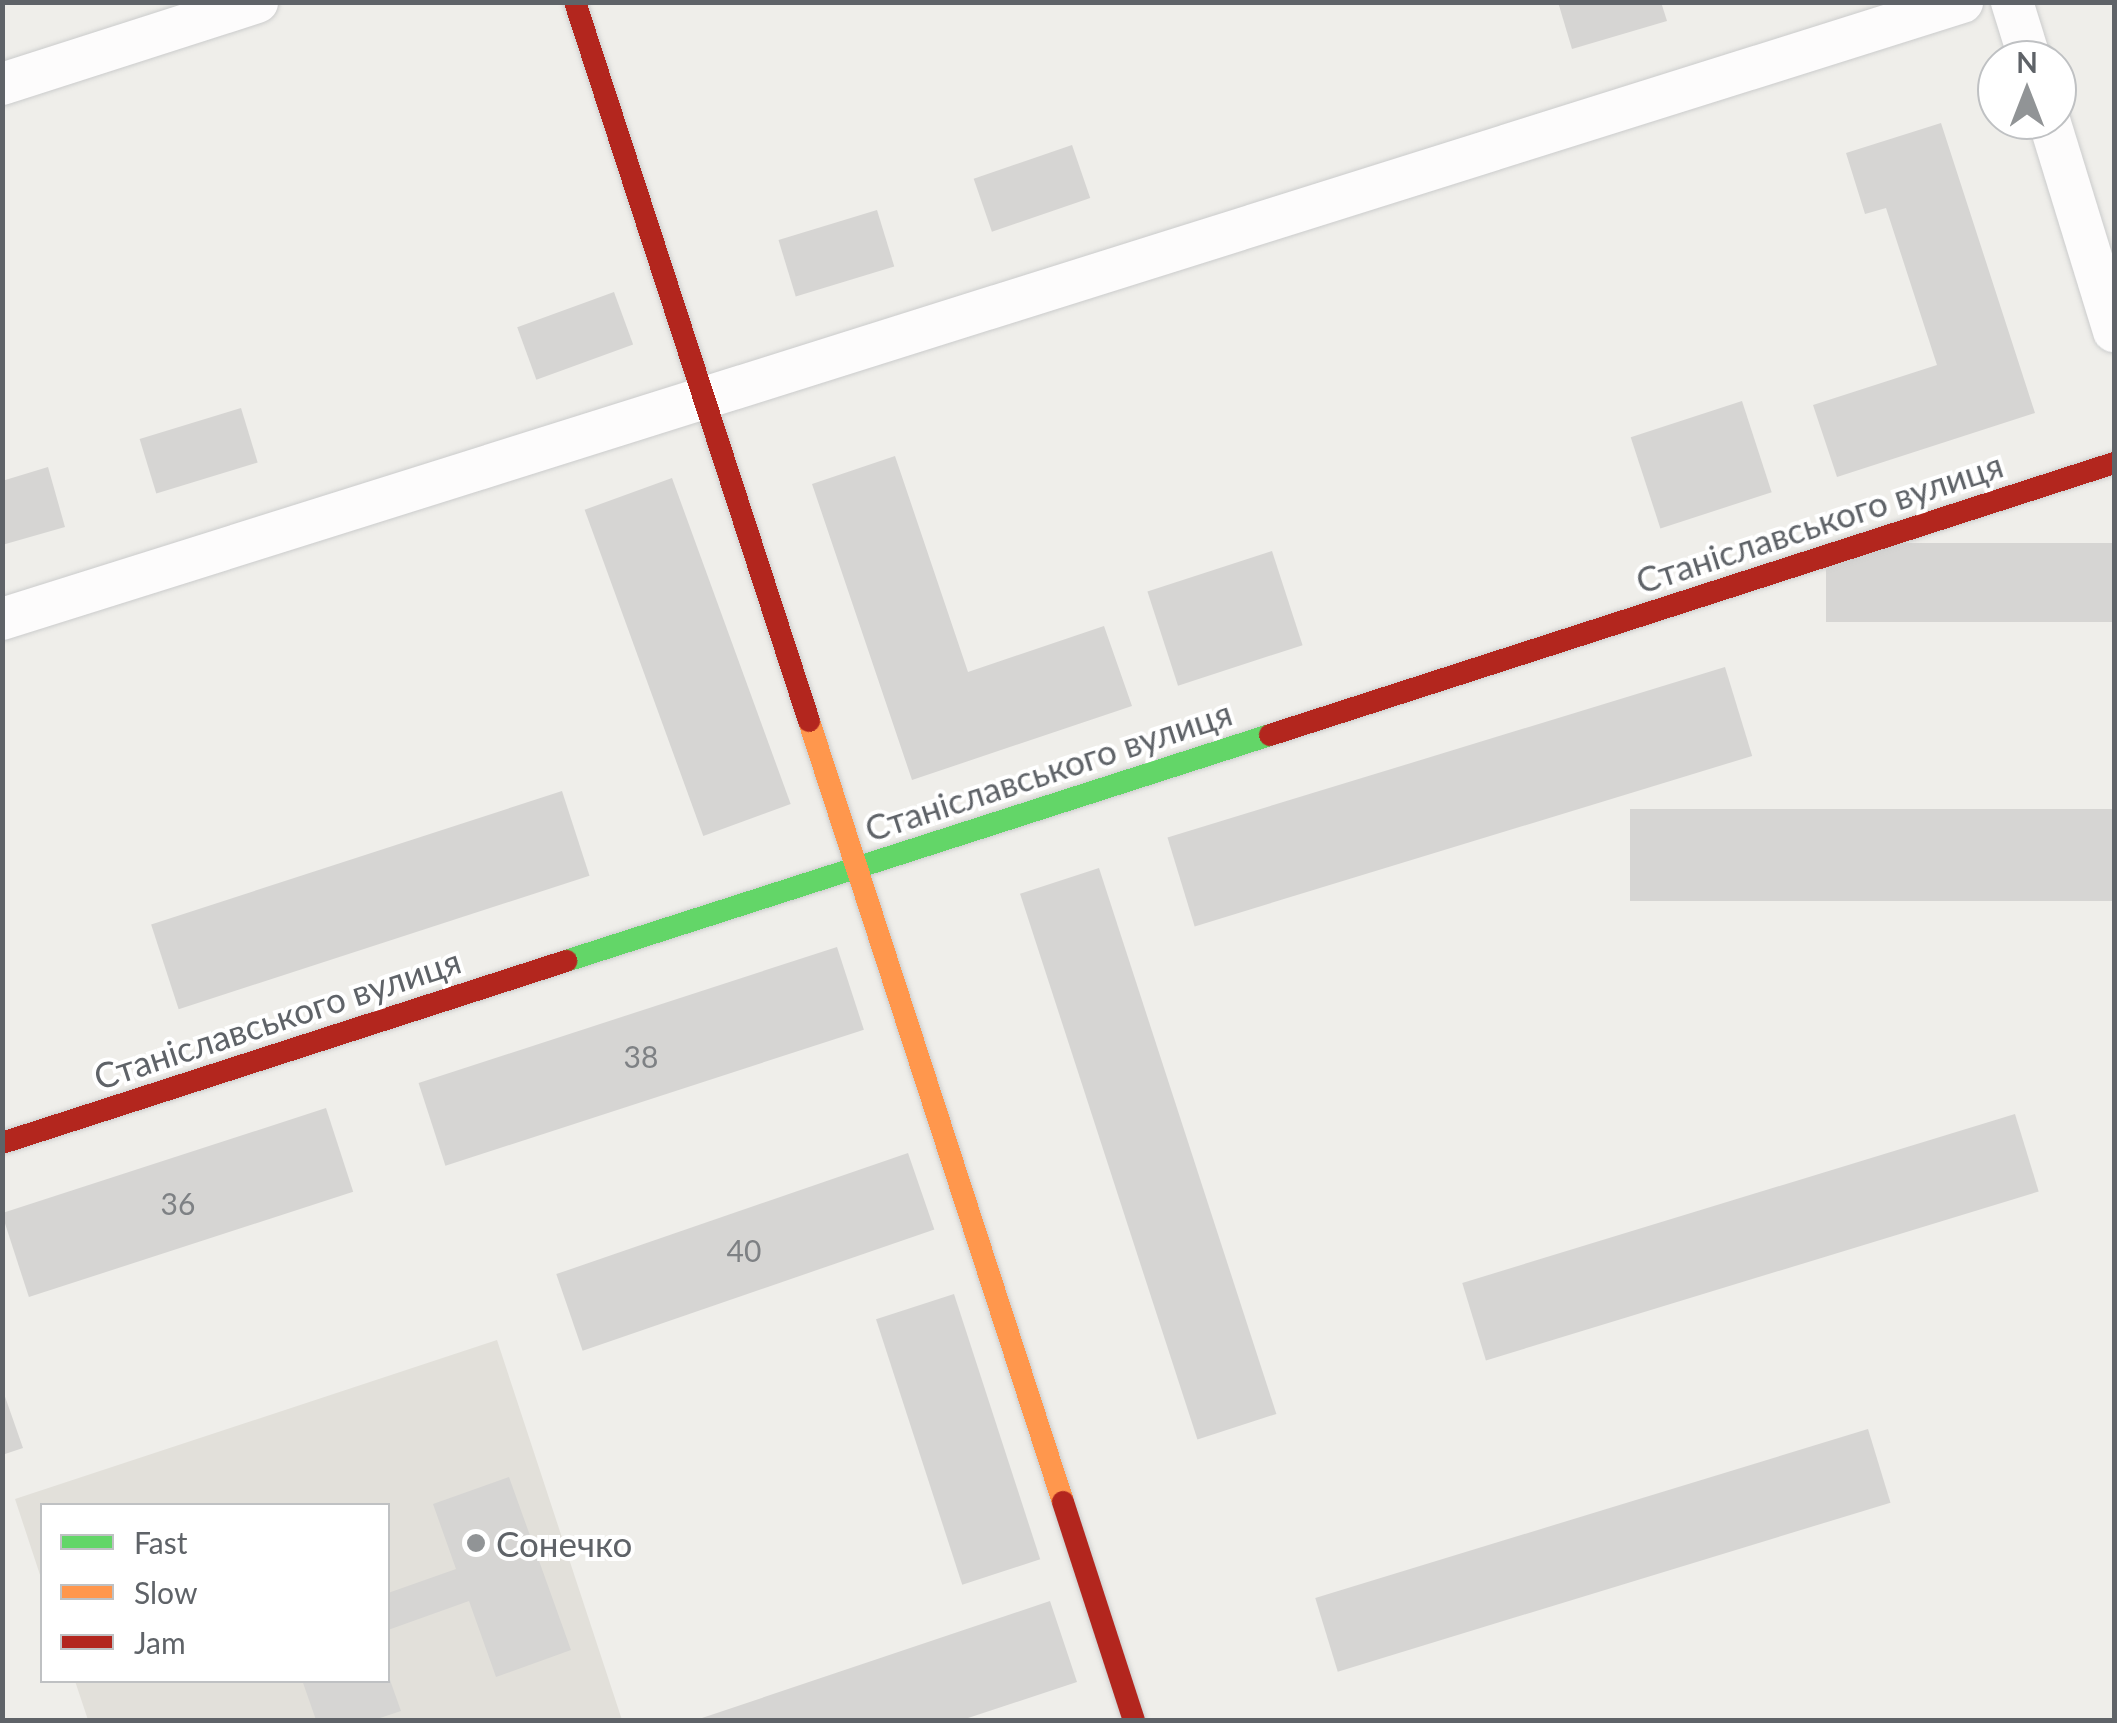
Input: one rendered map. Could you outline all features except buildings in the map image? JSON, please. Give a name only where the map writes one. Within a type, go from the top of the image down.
[{"type":"street","points":[[2,84],[257,2]]},
{"type":"street","points":[[575,2],[861,867],[1134,1720]]},
{"type":"street","points":[[2,619],[705,393],[1962,2]]},
{"type":"street","points":[[2012,2],[2024,40]]},
{"type":"street","points":[[2055,140],[2114,330]]},
{"type":"street","name":"Станіславського вулиця","points":[[2,1144],[2114,463]]},
{"type":"shaded area","name":"Сонечко","points":[[497,1340],[622,1720],[88,1720],[76,1683],[390,1683],[390,1503],[40,1503],[40,1575],[15,1499]]},
{"type":"traffic: fast","points":[[566,961],[1270,735]]},
{"type":"traffic: slow","points":[[809,721],[1063,1502]]},
{"type":"traffic: jam","points":[[575,2],[809,721]]},
{"type":"traffic: jam","points":[[1270,735],[2114,463]]},
{"type":"traffic: jam","points":[[2,1143],[566,961]]},
{"type":"traffic: jam","points":[[1063,1502],[1134,1720]]},
{"type":"place","name":"Сонечко","points":[[476,1543]]}]
